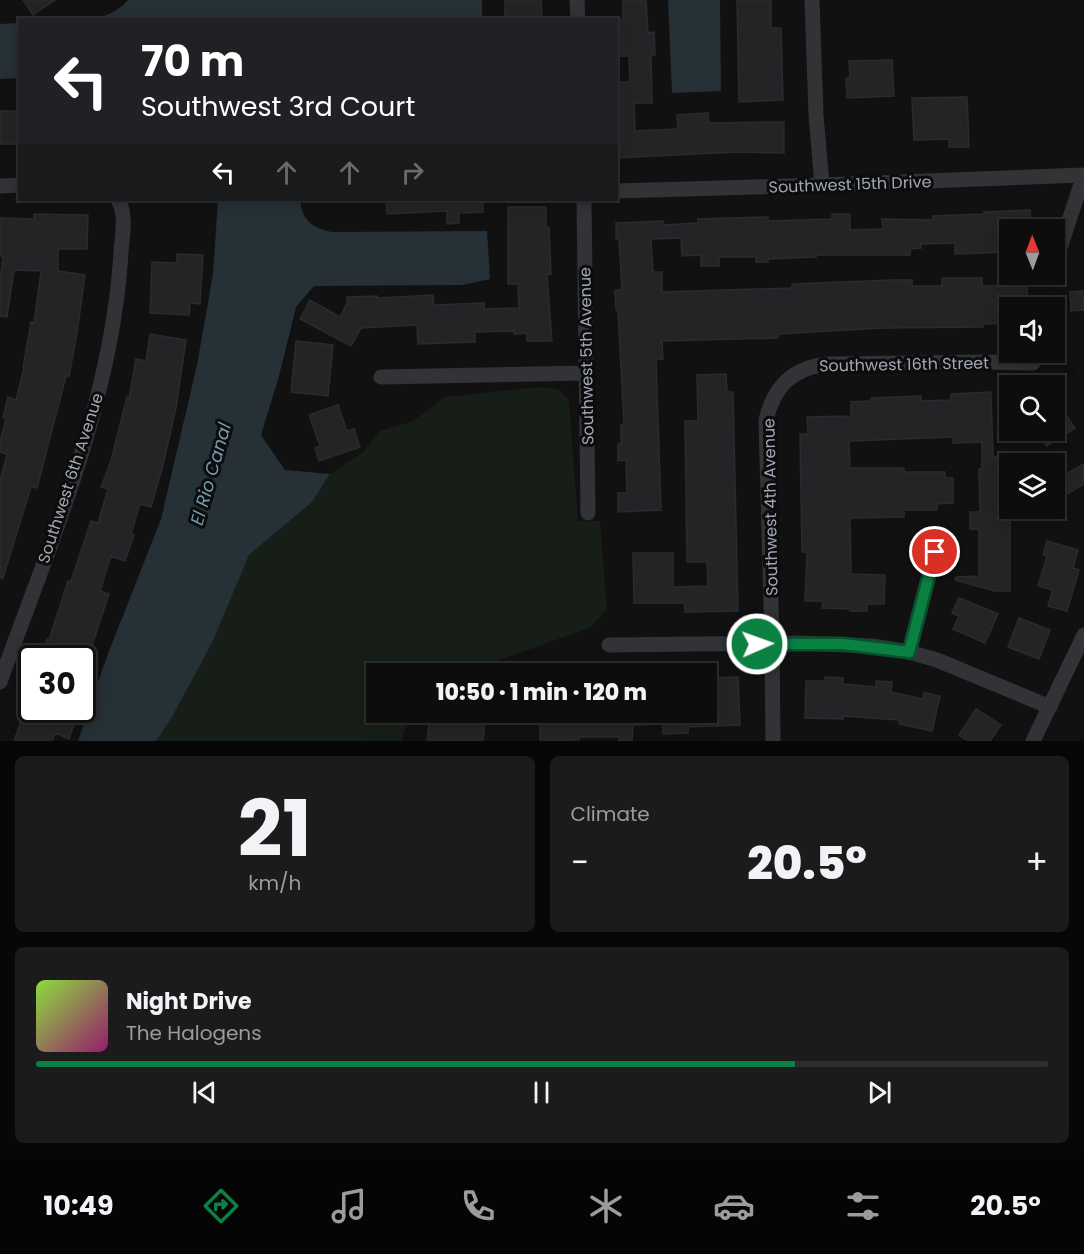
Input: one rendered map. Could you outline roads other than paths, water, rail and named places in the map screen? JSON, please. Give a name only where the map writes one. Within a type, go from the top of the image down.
[{"type":"street","points":[[577,0],[578,18]]},
{"type":"street","points":[[812,0],[816,115],[822,186]]},
{"type":"street","points":[[1065,233],[1084,175]]},
{"type":"street","name":"Southwest 15th Drive","points":[[618,190],[822,186],[1084,175]]},
{"type":"street","points":[[0,186],[18,185]]},
{"type":"street","name":"Southwest 6th Avenue","points":[[0,682],[88,431],[102,376],[113,320],[120,263],[124,209],[119,201]]},
{"type":"street","name":"Southwest 5th Avenue","points":[[584,201],[588,513]]},
{"type":"street","name":"Southwest 16th Street","points":[[782,386],[798,372],[811,366],[826,364],[999,362]]},
{"type":"street","points":[[381,377],[587,373]]},
{"type":"street","name":"Southwest 4th Avenue","points":[[773,741],[766,420],[770,405],[782,386]]},
{"type":"street","points":[[909,652],[935,552]]},
{"type":"street","points":[[1033,741],[1084,635]]},
{"type":"street","points":[[609,645],[843,644],[909,652],[967,671],[1050,707]]},
{"type":"water","points":[[128,0],[482,0],[482,18],[96,18],[120,7]]},
{"type":"water","points":[[668,0],[720,0],[721,91],[672,93]]},
{"type":"water","points":[[18,23],[18,78],[0,79],[0,24]]},
{"type":"water","name":"El Rio Canal","points":[[218,201],[300,201],[303,213],[309,222],[332,232],[487,231],[490,279],[462,285],[314,286],[296,307],[279,376],[261,435],[285,470],[330,474],[312,502],[249,555],[213,641],[171,719],[156,741],[78,741],[84,723],[96,723],[96,688],[161,519],[197,365],[213,274]]}]
